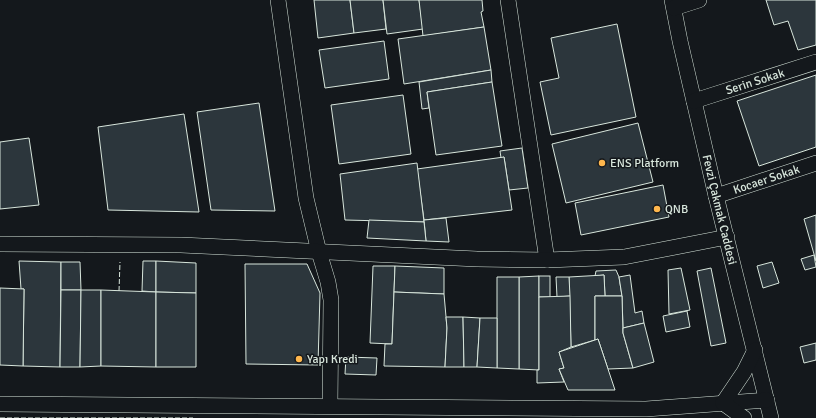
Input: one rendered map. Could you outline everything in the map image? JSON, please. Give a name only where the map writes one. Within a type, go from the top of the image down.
[{"type":"street","points":[[278,0],[306,198],[328,282],[331,300],[334,410]]},
{"type":"street","points":[[508,0],[547,260]]},
{"type":"street","points":[[673,4],[699,0]]},
{"type":"street","name":"Fevzi Çakmak Caddesi","points":[[673,4],[716,196],[771,418]]},
{"type":"street","name":"Serin Sokak","points":[[694,101],[816,62]]},
{"type":"street","name":"Kocaer Sokak","points":[[716,196],[816,163]]},
{"type":"street","points":[[0,244],[181,245],[477,259],[547,260],[624,257],[727,236]]},
{"type":"street","points":[[723,403],[744,372],[755,350]]},
{"type":"street","points":[[0,404],[236,407],[334,410],[368,413],[646,409],[767,400]]},
{"type":"street","points":[[723,403],[744,418]]},
{"type":"building","points":[[314,0],[350,0],[354,33],[318,38]]},
{"type":"building","points":[[350,0],[383,0],[386,29],[354,33]]},
{"type":"building","points":[[383,0],[419,0],[423,29],[387,34]]},
{"type":"building","points":[[419,0],[482,0],[483,11],[481,12],[484,27],[423,36]]},
{"type":"building","points":[[766,0],[816,0],[816,45],[798,50],[788,21],[774,25]]},
{"type":"building","points":[[617,24],[636,117],[551,135],[540,82],[559,78],[551,38]]},
{"type":"building","points":[[484,27],[491,70],[404,84],[398,39]]},
{"type":"building","points":[[384,41],[389,79],[325,88],[319,50]]},
{"type":"building","points":[[491,70],[492,82],[427,92],[429,108],[422,109],[419,82]]},
{"type":"building","points":[[816,75],[816,147],[759,166],[737,101]]},
{"type":"building","points":[[492,82],[502,146],[436,155],[427,92]]},
{"type":"building","points":[[403,95],[411,154],[339,164],[331,105]]},
{"type":"building","points":[[259,103],[275,211],[211,210],[197,112]]},
{"type":"building","points":[[184,114],[199,212],[108,210],[98,127]]},
{"type":"building","name":"ENS Platform","points":[[638,123],[653,182],[566,203],[552,144]]},
{"type":"building","points":[[29,138],[39,205],[0,209],[0,142]]},
{"type":"building","points":[[522,148],[528,188],[509,190],[504,157],[501,158],[500,151]]},
{"type":"building","points":[[504,157],[512,210],[424,220],[417,169]]},
{"type":"building","points":[[417,163],[424,222],[345,220],[340,174]]},
{"type":"building","points":[[663,185],[669,217],[581,235],[575,203]]},
{"type":"building","points":[[816,215],[816,261],[804,219]]},
{"type":"building","points":[[446,218],[449,242],[426,241],[424,220]]},
{"type":"building","points":[[369,220],[424,222],[426,241],[367,238]]},
{"type":"building","points":[[814,255],[816,267],[805,270],[801,259]]},
{"type":"building","points":[[19,261],[61,262],[60,367],[23,366],[24,289],[21,289]]},
{"type":"building","points":[[143,261],[156,261],[156,292],[142,291]]},
{"type":"building","points":[[156,261],[196,263],[196,293],[156,292]]},
{"type":"building","points":[[61,262],[80,262],[81,290],[61,290]]},
{"type":"building","points":[[772,262],[779,283],[763,288],[757,266]]},
{"type":"building","points":[[245,264],[307,264],[320,293],[318,365],[246,364]]},
{"type":"building","points":[[373,266],[395,266],[392,344],[370,343]]},
{"type":"building","points":[[395,266],[444,268],[444,294],[394,292]]},
{"type":"building","points":[[681,268],[690,310],[669,314],[668,270]]},
{"type":"building","points":[[711,268],[726,343],[711,346],[697,271]]},
{"type":"building","points":[[616,270],[619,277],[622,296],[605,296],[604,275],[595,276],[596,271]]},
{"type":"building","points":[[604,275],[605,296],[595,296],[595,340],[571,347],[569,277]]},
{"type":"building","points":[[630,275],[635,313],[642,311],[644,323],[623,328],[622,296],[619,277]]},
{"type":"building","points":[[539,276],[539,370],[519,369],[519,277]]},
{"type":"building","points":[[539,276],[550,276],[550,297],[539,297]]},
{"type":"building","points":[[497,277],[519,277],[519,369],[497,368]]},
{"type":"building","points":[[556,277],[569,277],[570,296],[557,297]]},
{"type":"building","points":[[0,288],[24,289],[23,366],[0,365]]},
{"type":"building","points":[[61,290],[81,290],[80,367],[60,367]]},
{"type":"building","points":[[81,290],[101,290],[101,366],[80,367]]},
{"type":"building","points":[[101,290],[156,292],[156,367],[101,366]]},
{"type":"building","points":[[156,292],[196,293],[196,367],[156,367]]},
{"type":"building","points":[[394,292],[444,294],[447,328],[445,367],[384,366],[385,344],[392,344]]},
{"type":"building","points":[[570,296],[571,347],[559,352],[564,368],[559,369],[564,382],[537,383],[537,370],[539,370],[539,297]]},
{"type":"building","points":[[595,296],[622,296],[623,333],[633,368],[608,369],[598,339],[595,340]]},
{"type":"building","points":[[687,311],[690,327],[666,332],[663,316]]},
{"type":"building","points":[[446,317],[463,317],[464,367],[445,367],[447,328]]},
{"type":"building","points":[[463,317],[480,318],[477,367],[464,367]]},
{"type":"building","points":[[480,318],[497,318],[497,368],[477,367]]},
{"type":"building","points":[[644,323],[654,362],[633,368],[623,333],[623,328]]},
{"type":"building","points":[[598,339],[615,390],[568,390],[559,369],[564,368],[559,352]]},
{"type":"building","points":[[816,343],[816,360],[804,363],[800,347]]},
{"type":"building","points":[[346,357],[377,358],[376,375],[345,374]]},
{"type":"fence","points":[[119,291],[120,262]]},
{"type":"fence","points":[[0,418],[193,418]]},
{"type":"place","name":"ENS Platform","points":[[602,163]]},
{"type":"place","name":"QNB","points":[[657,209]]},
{"type":"place","name":"Yapı Kredi","points":[[299,359]]}]
